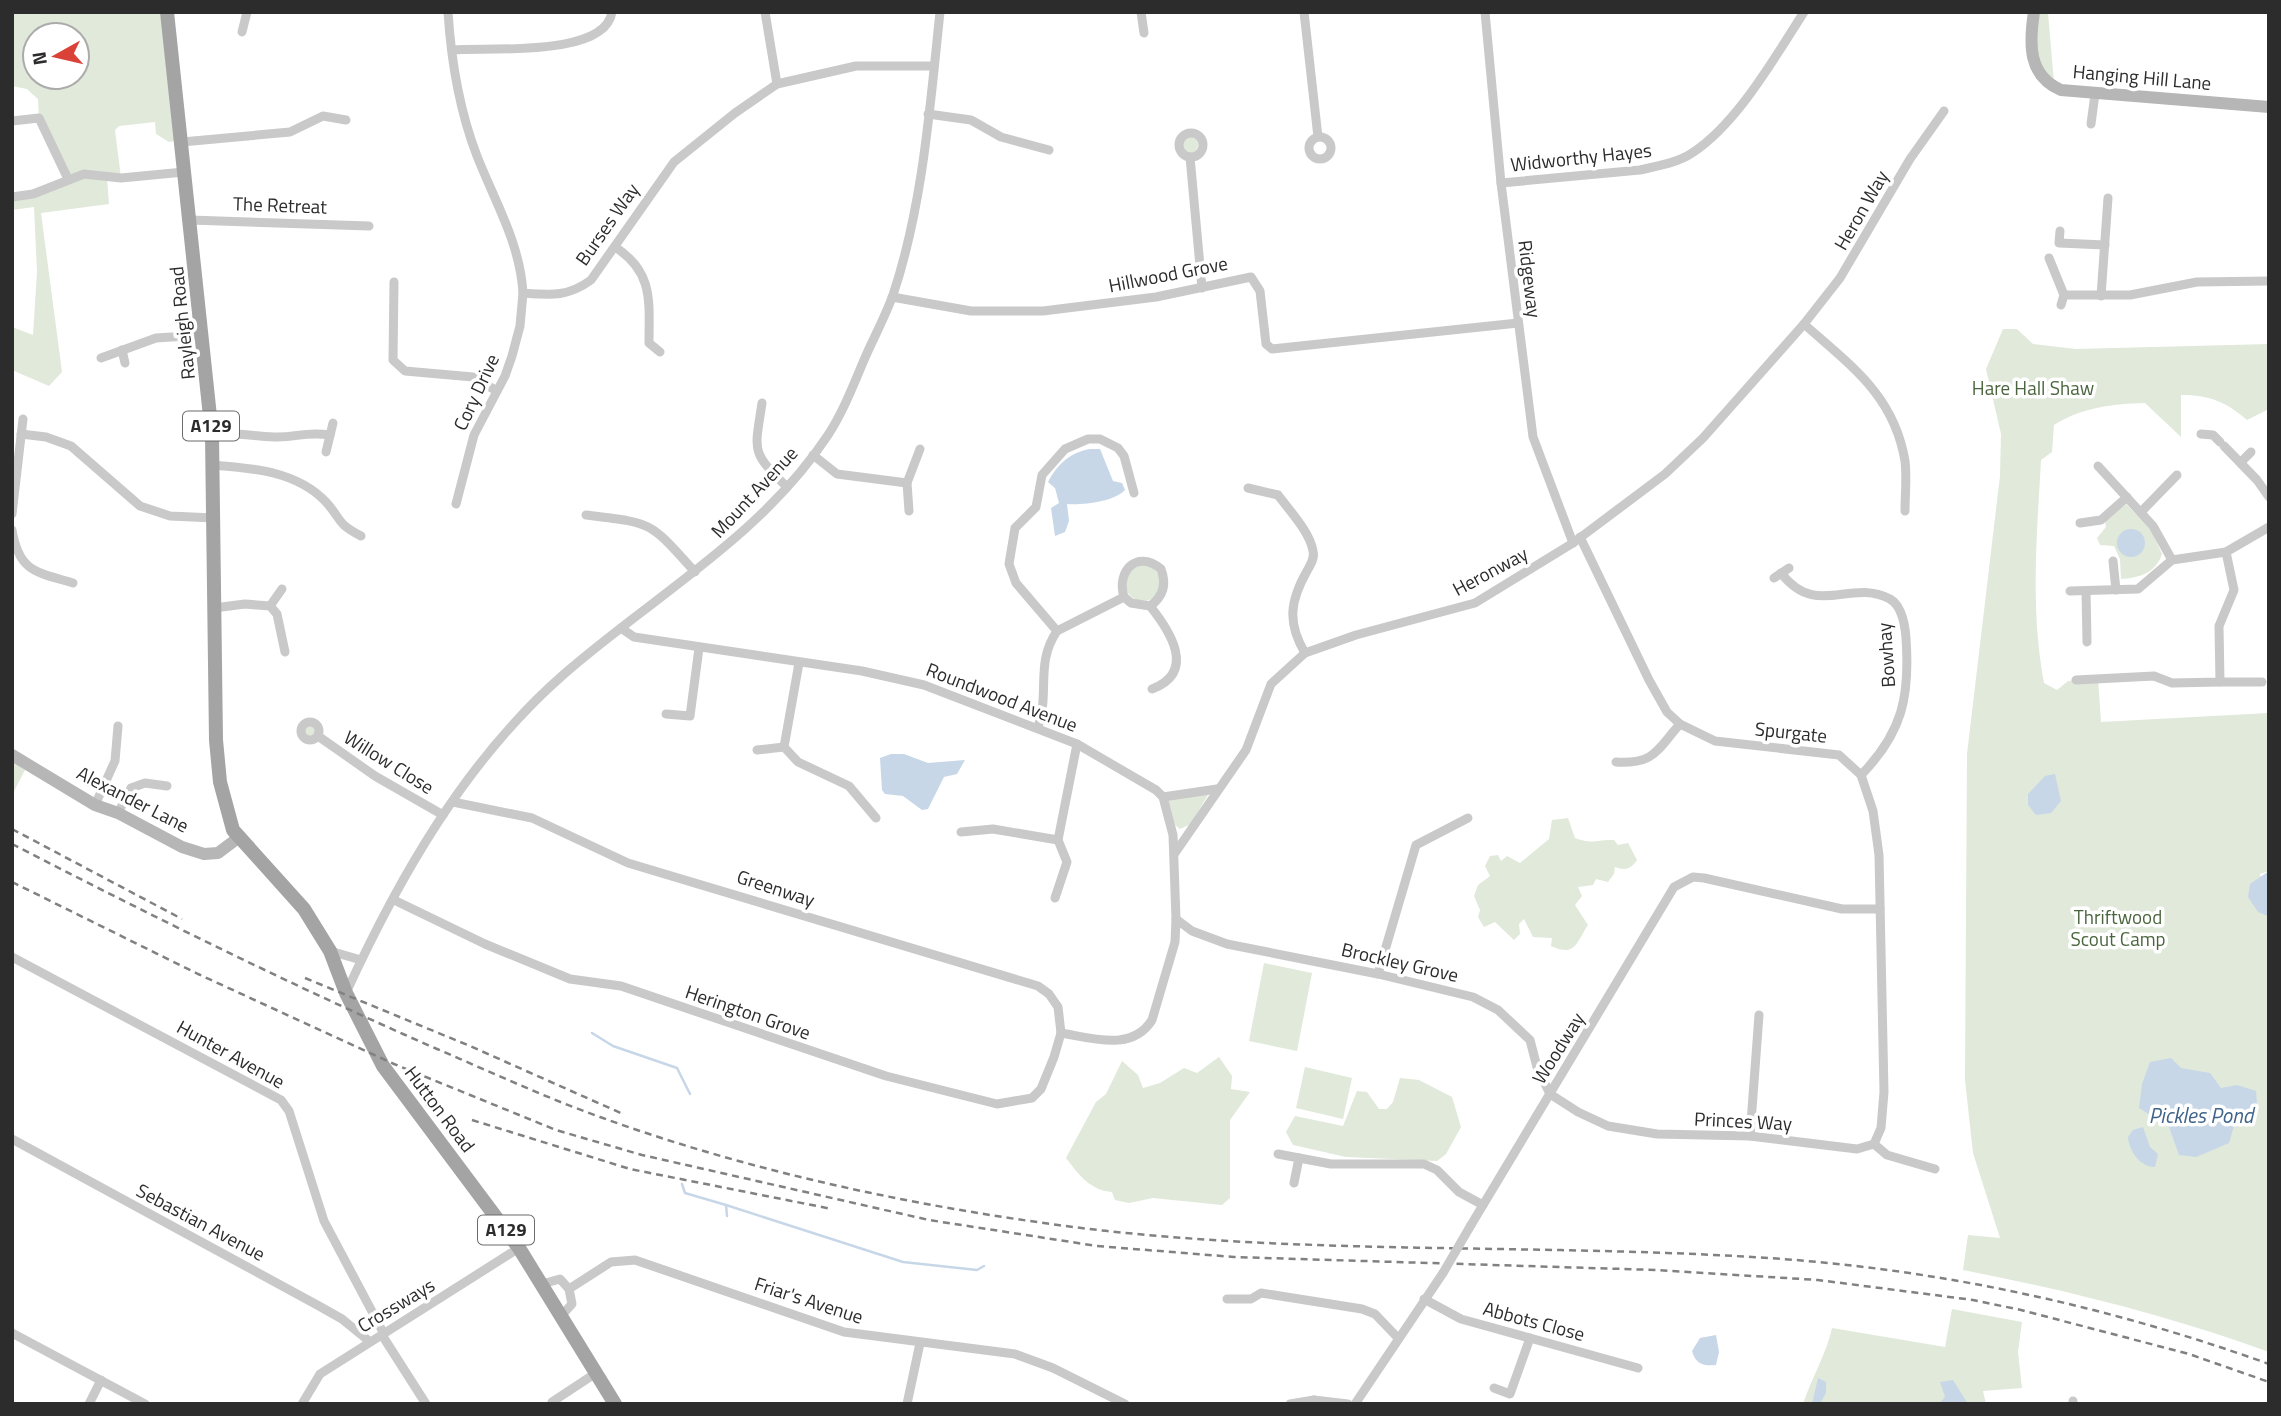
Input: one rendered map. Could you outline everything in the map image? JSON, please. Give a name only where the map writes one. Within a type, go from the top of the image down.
[{"type":"main road","name":"Rayleigh Road","points":[[167,12],[212,435],[220,782],[226,812],[238,838]]},
{"type":"main road","name":"Hutton Road","points":[[238,838],[256,853],[304,909],[330,951],[346,993],[383,1066],[519,1248],[615,1404]]},
{"type":"street","points":[[242,32],[247,12]]},
{"type":"street","points":[[448,12],[453,50],[476,154],[516,246],[523,293]]},
{"type":"street","points":[[453,50],[561,45],[600,31],[606,26],[612,12]]},
{"type":"street","points":[[765,12],[778,84]]},
{"type":"street","name":"Mount Avenue","points":[[346,993],[361,960],[443,815],[492,748],[528,708],[621,628],[751,526],[813,455],[838,419],[892,298],[909,236],[940,12]]},
{"type":"street","points":[[1141,12],[1144,33]]},
{"type":"street","points":[[1304,12],[1318,137]]},
{"type":"street","name":"Ridgeway","points":[[1485,12],[1500,183],[1533,437],[1576,540]]},
{"type":"street","name":"Widworthy Hayes","points":[[1500,183],[1640,170],[1662,165],[1694,152],[1725,123],[1804,12]]},
{"type":"street","name":"Hanging Hill Lane","points":[[2034,12],[2033,53],[2037,72],[2046,84],[2061,90],[2095,94],[2269,107]]},
{"type":"street","name":"Burses Way","points":[[523,293],[562,295],[577,290],[591,279],[674,162],[735,113],[778,84],[856,66],[934,66]]},
{"type":"street","points":[[2091,124],[2095,94]]},
{"type":"street","name":"Heron Way","points":[[1804,324],[1853,258],[1910,159],[1944,111]]},
{"type":"street","points":[[928,114],[971,120],[1001,136],[1049,150]]},
{"type":"street","points":[[182,142],[290,132],[323,116],[346,120]]},
{"type":"street","points":[[12,121],[39,118],[68,179]]},
{"type":"street","points":[[1190,157],[1202,288]]},
{"type":"street","points":[[12,197],[33,194],[83,174],[121,178],[184,172]]},
{"type":"street","points":[[2101,296],[2108,198]]},
{"type":"street","name":"The Retreat","points":[[190,220],[369,226]]},
{"type":"street","points":[[2060,231],[2059,243],[2105,245]]},
{"type":"street","points":[[615,247],[644,275],[645,347],[660,352]]},
{"type":"street","points":[[2049,258],[2064,295],[2061,306]]},
{"type":"street","name":"Hillwood Grove","points":[[892,298],[971,311],[1019,312],[1081,308],[1202,288],[1242,277],[1255,279],[1260,291],[1266,344],[1272,349],[1518,323]]},
{"type":"street","points":[[2064,295],[2130,295],[2197,282],[2269,281]]},
{"type":"street","points":[[394,282],[392,352],[398,367],[405,371],[473,377],[497,391]]},
{"type":"street","name":"Cory Drive","points":[[456,504],[474,435],[497,391],[517,341],[523,293]]},
{"type":"street","points":[[1804,324],[1884,400],[1898,432],[1905,463],[1905,510]]},
{"type":"street","name":"Heronway","points":[[1175,853],[1203,815],[1217,789],[1252,738],[1271,684],[1305,653],[1356,635],[1475,603],[1576,540],[1665,474],[1703,438],[1804,324]]},
{"type":"street","points":[[102,358],[167,336],[203,335]]},
{"type":"street","points":[[122,350],[125,363]]},
{"type":"street","points":[[762,403],[755,448],[758,458],[786,486]]},
{"type":"street","points":[[12,514],[23,419]]},
{"type":"street","points":[[326,452],[333,423]]},
{"type":"street","points":[[212,435],[240,431],[274,437],[302,432],[330,435]]},
{"type":"street","points":[[21,434],[46,437],[71,446],[141,506],[170,516],[214,518]]},
{"type":"street","points":[[2201,434],[2213,435],[2241,462],[2269,497]]},
{"type":"street","points":[[1057,631],[1012,576],[1009,564],[1013,536],[1020,521],[1035,507],[1038,484],[1047,465],[1076,443],[1100,439],[1118,449],[1128,464],[1134,493]]},
{"type":"street","points":[[909,511],[907,483],[920,449]]},
{"type":"street","points":[[2241,462],[2251,452]]},
{"type":"street","points":[[813,455],[837,474],[907,483]]},
{"type":"street","points":[[213,465],[253,468],[294,479],[326,503],[339,524],[361,536]]},
{"type":"street","points":[[2098,466],[2153,526],[2172,560]]},
{"type":"street","points":[[2141,513],[2177,475]]},
{"type":"street","points":[[1248,488],[1278,495],[1312,546],[1314,558],[1297,588],[1290,614],[1305,653]]},
{"type":"street","points":[[2080,523],[2101,520],[2127,497]]},
{"type":"street","points":[[586,515],[642,522],[657,529],[695,572]]},
{"type":"street","points":[[2070,591],[2138,589],[2172,560],[2226,552],[2269,527]]},
{"type":"street","points":[[12,530],[15,548],[27,566],[34,572],[73,583]]},
{"type":"street","name":"Spurgate","points":[[1576,540],[1649,680],[1667,712],[1679,724],[1715,741],[1839,755],[1861,775]]},
{"type":"street","points":[[2220,682],[2219,626],[2234,590],[2226,552]]},
{"type":"street","points":[[1150,606],[1161,595],[1164,582],[1161,569],[1147,561],[1134,562],[1126,569],[1121,581],[1124,597],[1131,603],[1150,606],[1168,629],[1177,658],[1172,676],[1152,689]]},
{"type":"street","points":[[2113,561],[2116,590]]},
{"type":"street","name":"Bowhay","points":[[1781,573],[1801,593],[1814,596],[1879,594],[1894,601],[1901,613],[1908,665],[1904,706],[1885,748],[1861,775]]},
{"type":"street","points":[[270,606],[282,589]]},
{"type":"street","points":[[2086,591],[2087,642]]},
{"type":"street","points":[[1038,727],[1044,711],[1044,656],[1057,631],[1124,597]]},
{"type":"street","points":[[214,608],[245,604],[270,606],[277,614],[285,652]]},
{"type":"street","name":"Roundwood Avenue","points":[[621,628],[634,637],[862,671],[913,682],[987,712],[1038,727],[1077,744],[1144,782],[1163,797]]},
{"type":"street","points":[[666,714],[690,716],[699,648]]},
{"type":"street","points":[[784,747],[799,663]]},
{"type":"street","points":[[2076,680],[2154,676],[2172,683],[2262,682]]},
{"type":"street","points":[[1616,762],[1639,763],[1652,756],[1679,724]]},
{"type":"street","points":[[95,805],[115,761],[118,726]]},
{"type":"street","name":"Willow Close","points":[[318,736],[375,776],[443,815]]},
{"type":"street","points":[[1055,898],[1067,862],[1058,840],[1077,744]]},
{"type":"street","points":[[757,750],[784,747]]},
{"type":"street","points":[[784,747],[798,762],[849,786],[876,818]]},
{"type":"street","name":"Alexander Lane","points":[[12,755],[95,805],[118,813],[183,847],[204,854],[218,853],[238,838]]},
{"type":"street","points":[[1861,775],[1877,830],[1880,909],[1884,1092],[1881,1128],[1874,1144],[1887,1155],[1935,1169]]},
{"type":"street","points":[[118,813],[131,788],[145,783],[167,786]]},
{"type":"street","points":[[1061,1033],[1107,1041],[1125,1040],[1146,1028],[1157,1007],[1175,942],[1175,853],[1163,797],[1217,789]]},
{"type":"street","name":"Greenway","points":[[453,802],[532,818],[628,863],[1038,986],[1049,994],[1058,1007],[1061,1033]]},
{"type":"street","points":[[1378,974],[1416,845],[1468,818]]},
{"type":"street","points":[[961,832],[993,828],[1058,840]]},
{"type":"street","name":"Woodway","points":[[1355,1404],[1443,1273],[1674,887],[1684,881],[1704,878],[1842,909],[1880,909]]},
{"type":"street","name":"Herington Grove","points":[[394,900],[496,950],[570,979],[621,986],[886,1076],[997,1104],[1032,1098],[1041,1088],[1061,1033]]},
{"type":"street","name":"Brockley Grove","points":[[1176,919],[1192,931],[1227,944],[1378,974],[1474,997],[1497,1010],[1530,1040],[1537,1067],[1550,1094]]},
{"type":"street","points":[[1175,942],[1192,931]]},
{"type":"street","points":[[330,951],[361,960]]},
{"type":"street","name":"Hunter Avenue","points":[[12,957],[281,1100],[289,1111],[324,1221],[383,1334],[426,1404]]},
{"type":"street","points":[[1750,1136],[1759,1015]]},
{"type":"street","name":"Princes Way","points":[[1550,1094],[1588,1116],[1633,1131],[1750,1136],[1857,1149],[1874,1144]]},
{"type":"street","name":"Sebastian Avenue","points":[[12,1139],[331,1312],[369,1341]]},
{"type":"street","points":[[1278,1154],[1331,1164],[1424,1164],[1437,1170],[1459,1192],[1483,1205]]},
{"type":"street","points":[[1294,1183],[1299,1158]]},
{"type":"street","name":"Crossways","points":[[302,1404],[320,1374],[519,1248]]},
{"type":"street","name":"Friar's Avenue","points":[[569,1289],[611,1262],[635,1260],[845,1332],[1015,1354],[1053,1368],[1125,1404]]},
{"type":"street","points":[[542,1284],[560,1279],[569,1289],[572,1304],[562,1315]]},
{"type":"street","points":[[1227,1299],[1251,1299],[1261,1293],[1362,1309],[1374,1314],[1398,1338]]},
{"type":"street","name":"Abbots Close","points":[[1424,1299],[1461,1319],[1638,1367]]},
{"type":"street","points":[[12,1333],[145,1404]]},
{"type":"street","points":[[1494,1388],[1510,1394],[1530,1338]]},
{"type":"street","points":[[907,1404],[920,1343]]},
{"type":"street","points":[[552,1402],[596,1373]]},
{"type":"street","points":[[89,1404],[101,1380]]},
{"type":"street","points":[[1290,1404],[1348,1404]]},
{"type":"green space","points":[[12,12],[168,12],[175,141],[169,142],[156,134],[155,122],[119,126],[115,130],[121,178],[107,178],[109,204],[41,213],[62,372],[49,386],[12,370],[12,327],[33,335],[37,272],[34,207],[12,210],[12,197],[67,178],[39,118],[38,99],[29,91],[91,91],[91,21],[21,21],[21,88],[12,86]]},
{"type":"green space","points":[[2048,13],[2054,83],[2037,72],[2034,15]]},
{"type":"green space","points":[[1187,137],[1193,137],[1198,145],[1196,151],[1187,153],[1182,148],[1182,142]]},
{"type":"green space","name":"Thriftwood Scout Camp","points":[[2003,329],[2017,329],[2033,344],[2076,349],[2269,344],[2269,409],[2247,420],[2216,400],[2181,395],[2181,437],[2145,403],[2098,408],[2076,414],[2054,425],[2052,452],[2041,460],[2036,599],[2044,683],[2057,690],[2068,681],[2098,678],[2101,722],[2269,713],[2269,871],[2260,874],[2269,915],[2269,1352],[2118,1305],[1963,1270],[1968,1235],[2000,1238],[1973,1153],[1965,1080],[1967,754],[2000,476],[2001,434],[1986,369]]},
{"type":"green space","points":[[2126,504],[2151,530],[2162,554],[2151,570],[2121,579],[2120,559],[2114,546],[2100,545],[2097,538],[2106,527],[2105,521]]},
{"type":"green space","points":[[1143,565],[1155,571],[1161,583],[1155,595],[1143,601],[1131,595],[1125,583],[1131,571]]},
{"type":"green space","points":[[310,722],[316,724],[316,736],[310,738],[304,736],[302,730],[304,724]]},
{"type":"green space","points":[[12,761],[25,770],[12,795]]},
{"type":"green space","points":[[1209,793],[1191,824],[1180,829],[1175,825],[1168,800]]},
{"type":"green space","points":[[1568,818],[1575,838],[1591,841],[1614,840],[1618,845],[1628,843],[1637,860],[1628,868],[1615,867],[1608,882],[1596,879],[1593,885],[1578,887],[1582,896],[1575,905],[1588,925],[1575,946],[1566,950],[1559,949],[1551,946],[1552,938],[1533,937],[1524,919],[1519,924],[1520,934],[1514,940],[1495,922],[1484,927],[1478,917],[1480,910],[1474,896],[1478,885],[1490,876],[1485,866],[1490,856],[1498,855],[1501,861],[1507,856],[1520,863],[1549,839],[1552,820]]},
{"type":"green space","points":[[1264,963],[1312,973],[1297,1051],[1249,1041]]},
{"type":"green space","points":[[1219,1057],[1232,1076],[1231,1089],[1250,1092],[1230,1120],[1230,1198],[1222,1205],[1153,1198],[1129,1203],[1115,1200],[1112,1192],[1104,1191],[1086,1181],[1066,1158],[1096,1102],[1106,1094],[1122,1061],[1138,1075],[1143,1088],[1160,1083],[1184,1068],[1197,1073]]},
{"type":"green space","points":[[1305,1067],[1352,1078],[1343,1119],[1296,1108]]},
{"type":"green space","points":[[1400,1078],[1419,1080],[1452,1097],[1461,1127],[1446,1154],[1437,1161],[1346,1157],[1293,1145],[1286,1132],[1295,1116],[1343,1126],[1357,1091],[1367,1092],[1379,1109],[1387,1109],[1393,1102]]},
{"type":"green space","points":[[1952,1309],[2022,1322],[2018,1352],[2022,1388],[1983,1391],[1986,1404],[1803,1404],[1832,1328],[1945,1347]]},
{"type":"water","points":[[1090,449],[1100,449],[1113,481],[1122,483],[1125,490],[1106,500],[1067,504],[1069,521],[1065,532],[1055,536],[1051,508],[1059,503],[1055,488],[1048,482],[1065,460]]},
{"type":"water","points":[[2131,529],[2141,533],[2145,543],[2141,553],[2131,557],[2121,553],[2117,543],[2121,533]]},
{"type":"water","points":[[891,754],[904,754],[928,763],[965,760],[957,774],[944,777],[928,809],[922,810],[903,796],[885,794],[882,790],[880,758]]},
{"type":"water","points":[[2055,774],[2061,801],[2051,813],[2036,815],[2028,805],[2028,794],[2045,776]]},
{"type":"water","points":[[2269,871],[2268,916],[2258,912],[2248,897],[2250,884]]},
{"type":"water","name":"Pickles Pond","points":[[2171,1058],[2181,1068],[2210,1073],[2221,1088],[2237,1085],[2256,1091],[2257,1104],[2234,1126],[2229,1143],[2196,1157],[2179,1155],[2169,1127],[2139,1108],[2142,1084],[2150,1062]]},
{"type":"water","points":[[2143,1127],[2150,1147],[2158,1154],[2155,1167],[2140,1161],[2129,1142],[2128,1137],[2133,1130]]},
{"type":"water","points":[[1716,1335],[1719,1352],[1716,1365],[1701,1364],[1692,1351],[1700,1338]]},
{"type":"water","points":[[1818,1378],[1826,1382],[1826,1393],[1820,1404],[1812,1404]]},
{"type":"water","points":[[1953,1380],[1968,1404],[1939,1404],[1945,1397],[1940,1382]]},
{"type":"waterway","points":[[592,1033],[613,1046],[677,1068],[690,1094]]},
{"type":"waterway","points":[[682,1184],[685,1193],[726,1205],[727,1216]]},
{"type":"waterway","points":[[726,1205],[903,1262],[977,1270],[984,1266]]},
{"type":"railway","points":[[12,829],[182,919]]},
{"type":"railway","points":[[12,844],[276,975],[538,1093],[655,1136],[826,1183],[1000,1217],[1144,1235],[1317,1245],[1752,1257],[1884,1270],[1949,1279],[2079,1306],[2143,1323],[2269,1364]]},
{"type":"railway","points":[[12,882],[198,974],[394,1064],[556,1130],[642,1155],[929,1220],[1097,1246],[1234,1257],[1656,1270],[1818,1280],[1973,1300],[2021,1310],[2189,1354],[2269,1382]]},
{"type":"railway","points":[[305,978],[470,1046],[623,1114]]},
{"type":"railway","points":[[472,1120],[630,1169],[832,1209]]},
{"type":"park label","name":"Hare Hall Shaw","points":[[2033,388]]}]
